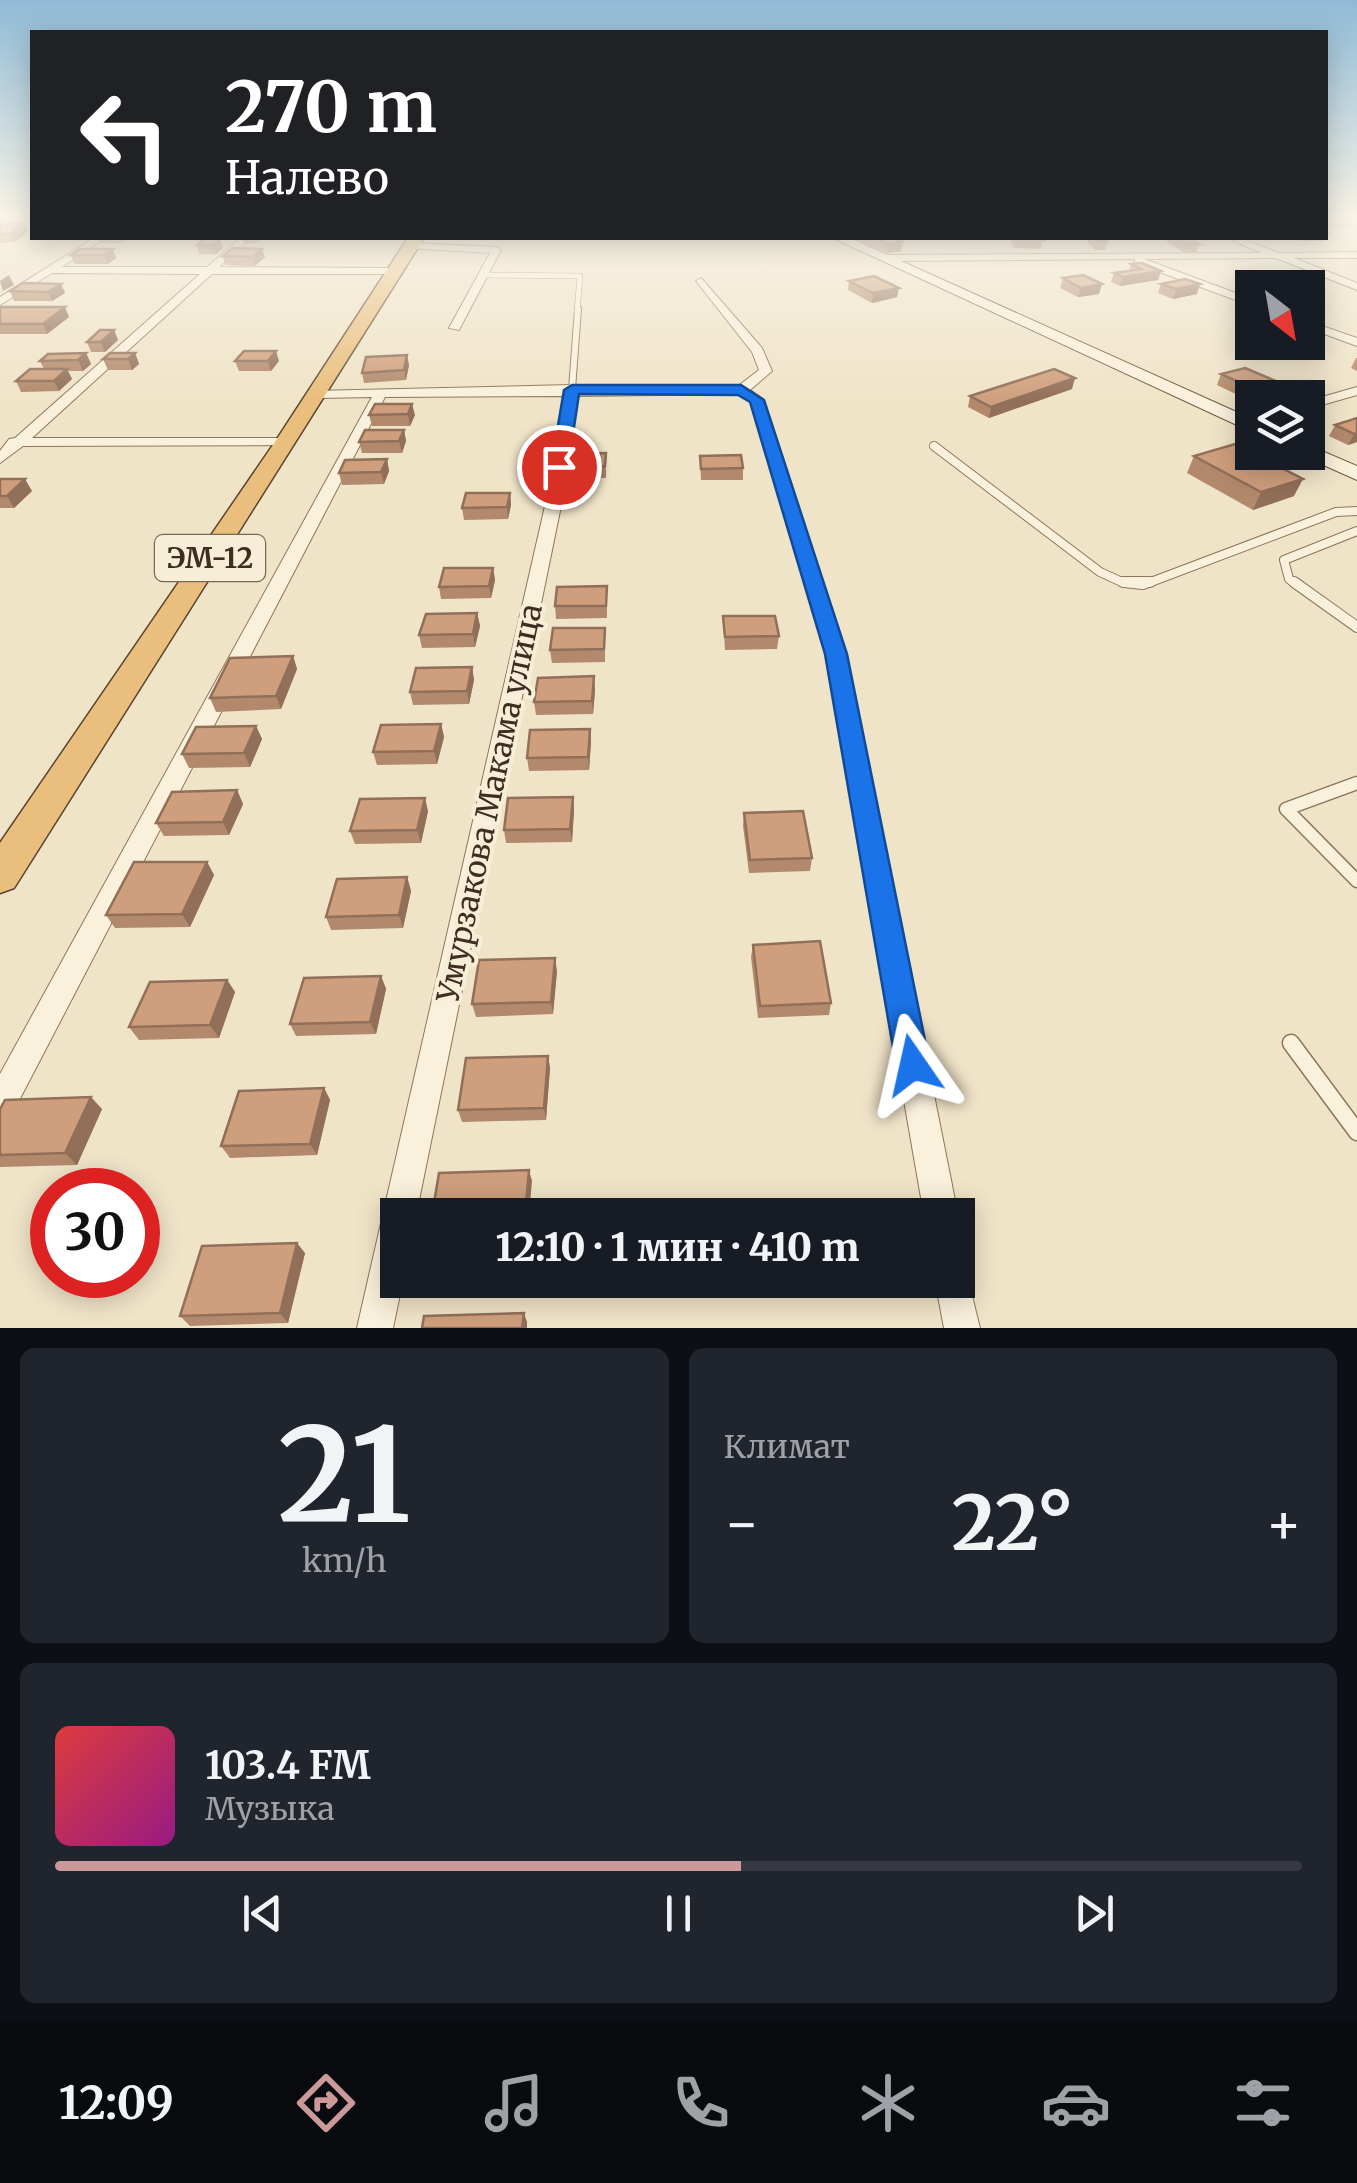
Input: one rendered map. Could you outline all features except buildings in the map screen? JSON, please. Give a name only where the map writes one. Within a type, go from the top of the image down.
[{"type":"highway","name":"ЭМ-12","points":[[0,876],[288,442],[388,277]]},
{"type":"main road","points":[[928,277],[1235,417]]},
{"type":"main road","points":[[1325,460],[1357,474]]},
{"type":"street","points":[[2,300],[37,277]]},
{"type":"street","points":[[0,459],[199,277]]},
{"type":"street","points":[[455,328],[481,277]]},
{"type":"street","points":[[1182,277],[1235,297]]},
{"type":"street","points":[[1332,277],[1357,287]]},
{"type":"street","points":[[702,281],[758,352],[766,371],[741,390]]},
{"type":"street","points":[[1325,330],[1357,342]]},
{"type":"street","name":"Умурзакова Макама улица","points":[[403,1198],[549,525],[572,390]]},
{"type":"street","points":[[317,394],[741,390],[757,400],[836,654],[938,1198]]},
{"type":"street","points":[[1325,400],[1357,390]]},
{"type":"street","points":[[0,1105],[381,393]]},
{"type":"street","points":[[0,442],[288,442]]},
{"type":"street","points":[[375,1328],[382,1298]]},
{"type":"street","points":[[956,1298],[962,1328]]},
{"type":"lane","points":[[572,390],[580,277]]},
{"type":"lane","points":[[934,446],[1100,572],[1124,584],[1143,585],[1336,512],[1357,511]]},
{"type":"lane","points":[[1357,531],[1284,560],[1289,579],[1357,627]]},
{"type":"lane","points":[[1357,783],[1286,809],[1357,881]]},
{"type":"lane","points":[[1291,1043],[1357,1132]]},
{"type":"route","points":[[559,467],[572,390],[741,390],[757,400],[836,654],[913,1065]]}]
